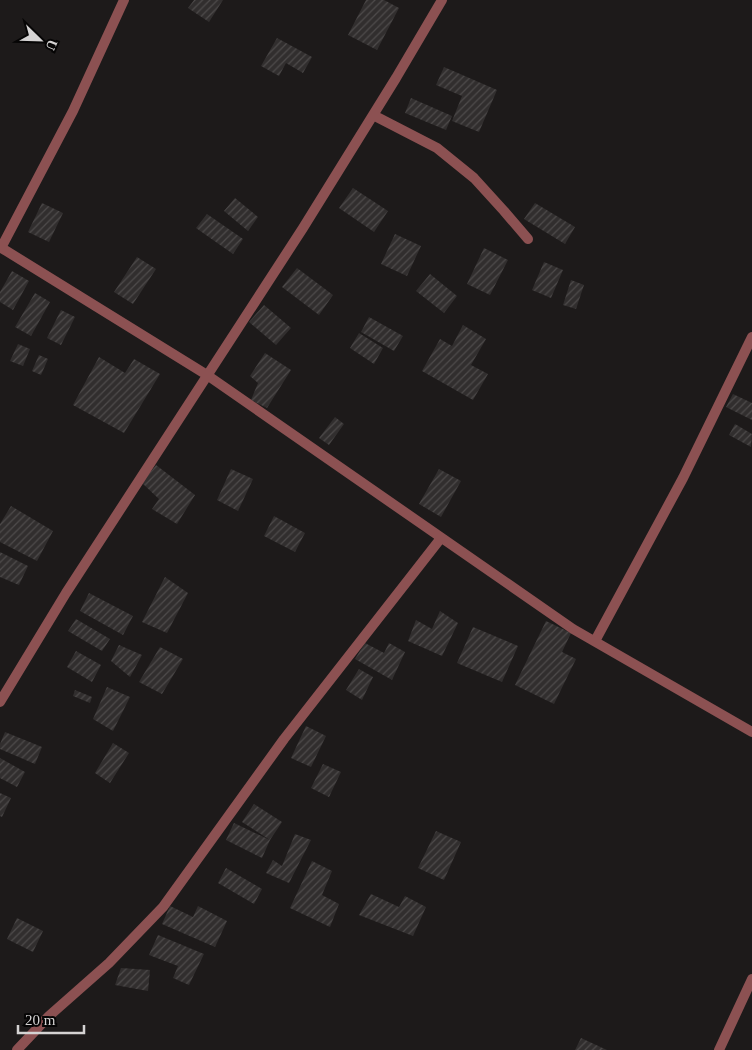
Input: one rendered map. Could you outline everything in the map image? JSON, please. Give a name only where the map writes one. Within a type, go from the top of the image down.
[{"type":"street","points":[[124,0],[74,111],[0,247],[207,375],[573,629],[752,732]]},
{"type":"street","points":[[0,702],[66,593],[303,228],[442,0]]},
{"type":"street","points":[[373,115],[437,148],[474,178],[528,239]]},
{"type":"street","points":[[594,641],[683,478],[752,337]]},
{"type":"street","points":[[17,1050],[49,1016],[109,963],[163,906],[284,739],[441,538]]},
{"type":"street","points":[[719,1050],[752,979]]},
{"type":"building","points":[[194,0],[223,0],[209,22],[188,8]]},
{"type":"building","points":[[366,0],[384,0],[399,8],[377,50],[348,35]]},
{"type":"building","points":[[277,38],[312,57],[303,73],[286,63],[279,76],[261,66]]},
{"type":"building","points":[[444,67],[497,90],[479,132],[452,121],[462,96],[436,85]]},
{"type":"building","points":[[411,98],[452,116],[446,130],[405,113]]},
{"type":"building","points":[[353,188],[388,211],[374,232],[339,208]]},
{"type":"building","points":[[235,198],[258,217],[248,231],[224,211]]},
{"type":"building","points":[[42,203],[63,213],[49,242],[28,232]]},
{"type":"building","points":[[535,203],[575,227],[565,244],[524,219]]},
{"type":"building","points":[[207,214],[243,239],[233,254],[196,228]]},
{"type":"building","points":[[395,234],[421,246],[407,276],[381,264]]},
{"type":"building","points":[[484,248],[508,260],[490,295],[467,284]]},
{"type":"building","points":[[137,257],[156,269],[133,304],[114,292]]},
{"type":"building","points":[[544,262],[563,270],[551,298],[532,290]]},
{"type":"building","points":[[297,268],[333,295],[319,315],[282,287]]},
{"type":"building","points":[[12,271],[29,281],[13,310],[0,302],[0,292]]},
{"type":"building","points":[[430,274],[457,296],[444,313],[416,291]]},
{"type":"building","points":[[571,280],[584,285],[576,309],[563,305]]},
{"type":"building","points":[[35,293],[50,302],[31,336],[15,327]]},
{"type":"building","points":[[264,305],[291,328],[276,345],[249,322]]},
{"type":"building","points":[[61,310],[75,317],[61,345],[47,338]]},
{"type":"building","points":[[369,317],[403,336],[394,351],[361,332]]},
{"type":"building","points":[[463,325],[486,339],[471,365],[488,374],[473,400],[422,371],[440,339],[452,346]]},
{"type":"building","points":[[359,333],[383,348],[374,364],[350,348]]},
{"type":"building","points":[[18,344],[30,349],[23,366],[10,361]]},
{"type":"building","points":[[265,353],[291,370],[267,408],[251,400],[258,383],[250,376]]},
{"type":"building","points":[[39,355],[48,359],[41,375],[32,371]]},
{"type":"building","points":[[99,357],[125,373],[134,359],[160,374],[124,433],[73,405]]},
{"type":"building","points":[[733,394],[752,403],[752,420],[726,407]]},
{"type":"building","points":[[335,417],[344,424],[329,445],[319,438]]},
{"type":"building","points":[[735,424],[752,434],[751,447],[729,435]]},
{"type":"building","points":[[156,465],[195,495],[177,524],[152,509],[159,499],[142,483]]},
{"type":"building","points":[[231,469],[253,479],[238,511],[217,500]]},
{"type":"building","points":[[439,469],[461,481],[441,517],[419,504]]},
{"type":"building","points":[[11,506],[53,531],[37,561],[0,542],[0,524]]},
{"type":"building","points":[[274,516],[305,533],[295,552],[264,536]]},
{"type":"building","points":[[0,552],[28,566],[19,585],[0,577]]},
{"type":"building","points":[[165,577],[188,593],[167,633],[142,622]]},
{"type":"building","points":[[89,593],[133,616],[123,635],[80,611]]},
{"type":"building","points":[[440,611],[458,623],[442,656],[408,641],[416,620],[432,629]]},
{"type":"building","points":[[76,619],[110,639],[102,651],[68,631]]},
{"type":"building","points":[[546,621],[571,633],[562,652],[576,659],[554,704],[515,685]]},
{"type":"building","points":[[473,627],[518,646],[502,682],[457,663]]},
{"type":"building","points":[[365,643],[384,653],[389,643],[405,652],[392,680],[355,659]]},
{"type":"building","points":[[119,645],[142,655],[130,677],[111,661]]},
{"type":"building","points":[[160,647],[183,659],[162,694],[139,682]]},
{"type":"building","points":[[76,651],[101,665],[92,682],[67,667]]},
{"type":"building","points":[[359,669],[373,677],[362,700],[346,690]]},
{"type":"building","points":[[107,687],[130,697],[113,731],[93,719]]},
{"type":"building","points":[[75,690],[92,697],[90,703],[73,696]]},
{"type":"building","points":[[306,726],[326,736],[311,767],[291,758]]},
{"type":"building","points":[[5,732],[42,747],[35,764],[0,749]]},
{"type":"building","points":[[113,743],[129,753],[110,783],[95,773]]},
{"type":"building","points":[[0,758],[25,772],[17,787],[0,778]]},
{"type":"building","points":[[323,764],[341,772],[329,797],[311,788]]},
{"type":"building","points":[[0,793],[11,798],[2,817],[0,816]]},
{"type":"building","points":[[254,804],[282,822],[270,840],[242,822]]},
{"type":"building","points":[[234,823],[270,840],[262,858],[226,840]]},
{"type":"building","points":[[436,831],[461,842],[444,880],[418,868]]},
{"type":"building","points":[[295,834],[311,840],[289,883],[266,873],[273,860],[282,866]]},
{"type":"building","points":[[312,861],[332,871],[322,895],[339,904],[330,927],[290,908]]},
{"type":"building","points":[[226,868],[262,889],[254,904],[218,883]]},
{"type":"building","points":[[371,894],[399,907],[405,896],[426,907],[413,936],[359,915]]},
{"type":"building","points":[[170,906],[193,917],[198,906],[227,921],[215,947],[162,924]]},
{"type":"building","points":[[17,918],[43,931],[33,952],[7,939]]},
{"type":"building","points":[[158,935],[204,954],[189,985],[173,978],[178,966],[149,955]]},
{"type":"building","points":[[121,968],[150,970],[148,991],[115,985]]},
{"type":"building","points":[[581,1038],[607,1050],[575,1050]]}]
